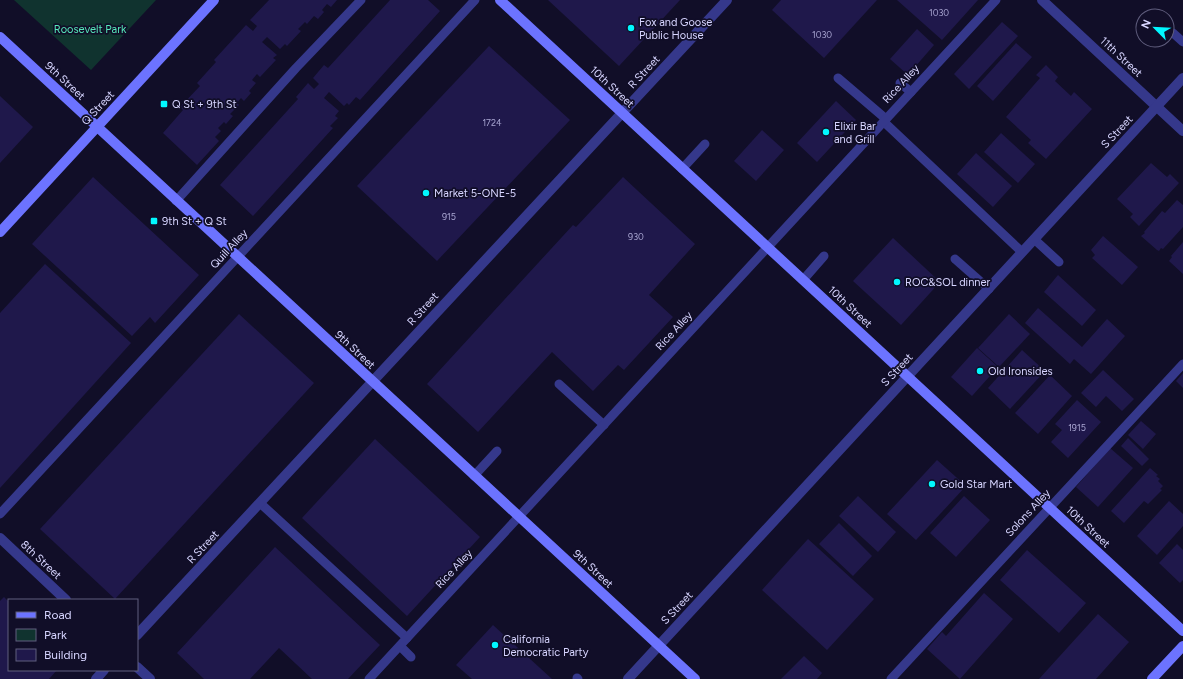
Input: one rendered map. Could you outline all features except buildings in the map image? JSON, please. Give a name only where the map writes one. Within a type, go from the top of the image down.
[{"type":"street","name":"Q Street","points":[[0,232],[214,0]]},
{"type":"street","name":"10th Street","points":[[500,0],[1183,632]]},
{"type":"street","name":"R Street","points":[[138,634],[727,0]]},
{"type":"street","name":"11th Street","points":[[1042,0],[1183,131]]},
{"type":"street","name":"9th Street","points":[[0,37],[695,679]]},
{"type":"street","name":"S Street","points":[[628,679],[1183,78]]},
{"type":"street","name":"8th Street","points":[[0,538],[65,599]]},
{"type":"street","points":[[1152,679],[1183,646]]},
{"type":"street","points":[[138,668],[150,679]]},
{"type":"street","points":[[96,679],[103,671]]},
{"type":"lane","points":[[176,201],[296,68],[361,0]]},
{"type":"lane","name":"Quill Alley","points":[[0,514],[475,0]]},
{"type":"lane","name":"Rice Alley","points":[[369,679],[996,0]]},
{"type":"lane","points":[[1175,35],[1183,42]]},
{"type":"lane","points":[[838,78],[885,120],[1022,252]]},
{"type":"lane","points":[[900,84],[911,92]]},
{"type":"lane","points":[[682,169],[705,144]]},
{"type":"lane","points":[[1034,239],[1059,262]]},
{"type":"lane","points":[[803,280],[824,256]]},
{"type":"lane","points":[[955,259],[988,289]]},
{"type":"lane","name":"Solons Alley","points":[[891,679],[1183,364]]},
{"type":"lane","points":[[559,384],[604,424]]},
{"type":"lane","points":[[474,476],[497,451]]},
{"type":"lane","points":[[260,503],[407,638]]},
{"type":"lane","points":[[400,646],[411,657]]},
{"type":"green space","name":"Roosevelt Park","points":[[14,0],[156,0],[91,70]]},
{"type":"place","name":"Fox and Goose Public House","points":[[631,28]]},
{"type":"place","name":"Q St + 9th St","points":[[164,104]]},
{"type":"place","name":"Elixir Bar and Grill","points":[[826,132]]},
{"type":"place","name":"Market 5-ONE-5","points":[[426,193]]},
{"type":"place","name":"9th St + Q St","points":[[154,221]]},
{"type":"place","name":"ROC&SOL dinner","points":[[897,282]]},
{"type":"place","name":"Old Ironsides","points":[[980,371]]},
{"type":"place","name":"Gold Star Mart","points":[[932,484]]},
{"type":"place","name":"California Democratic Party","points":[[495,645]]}]
